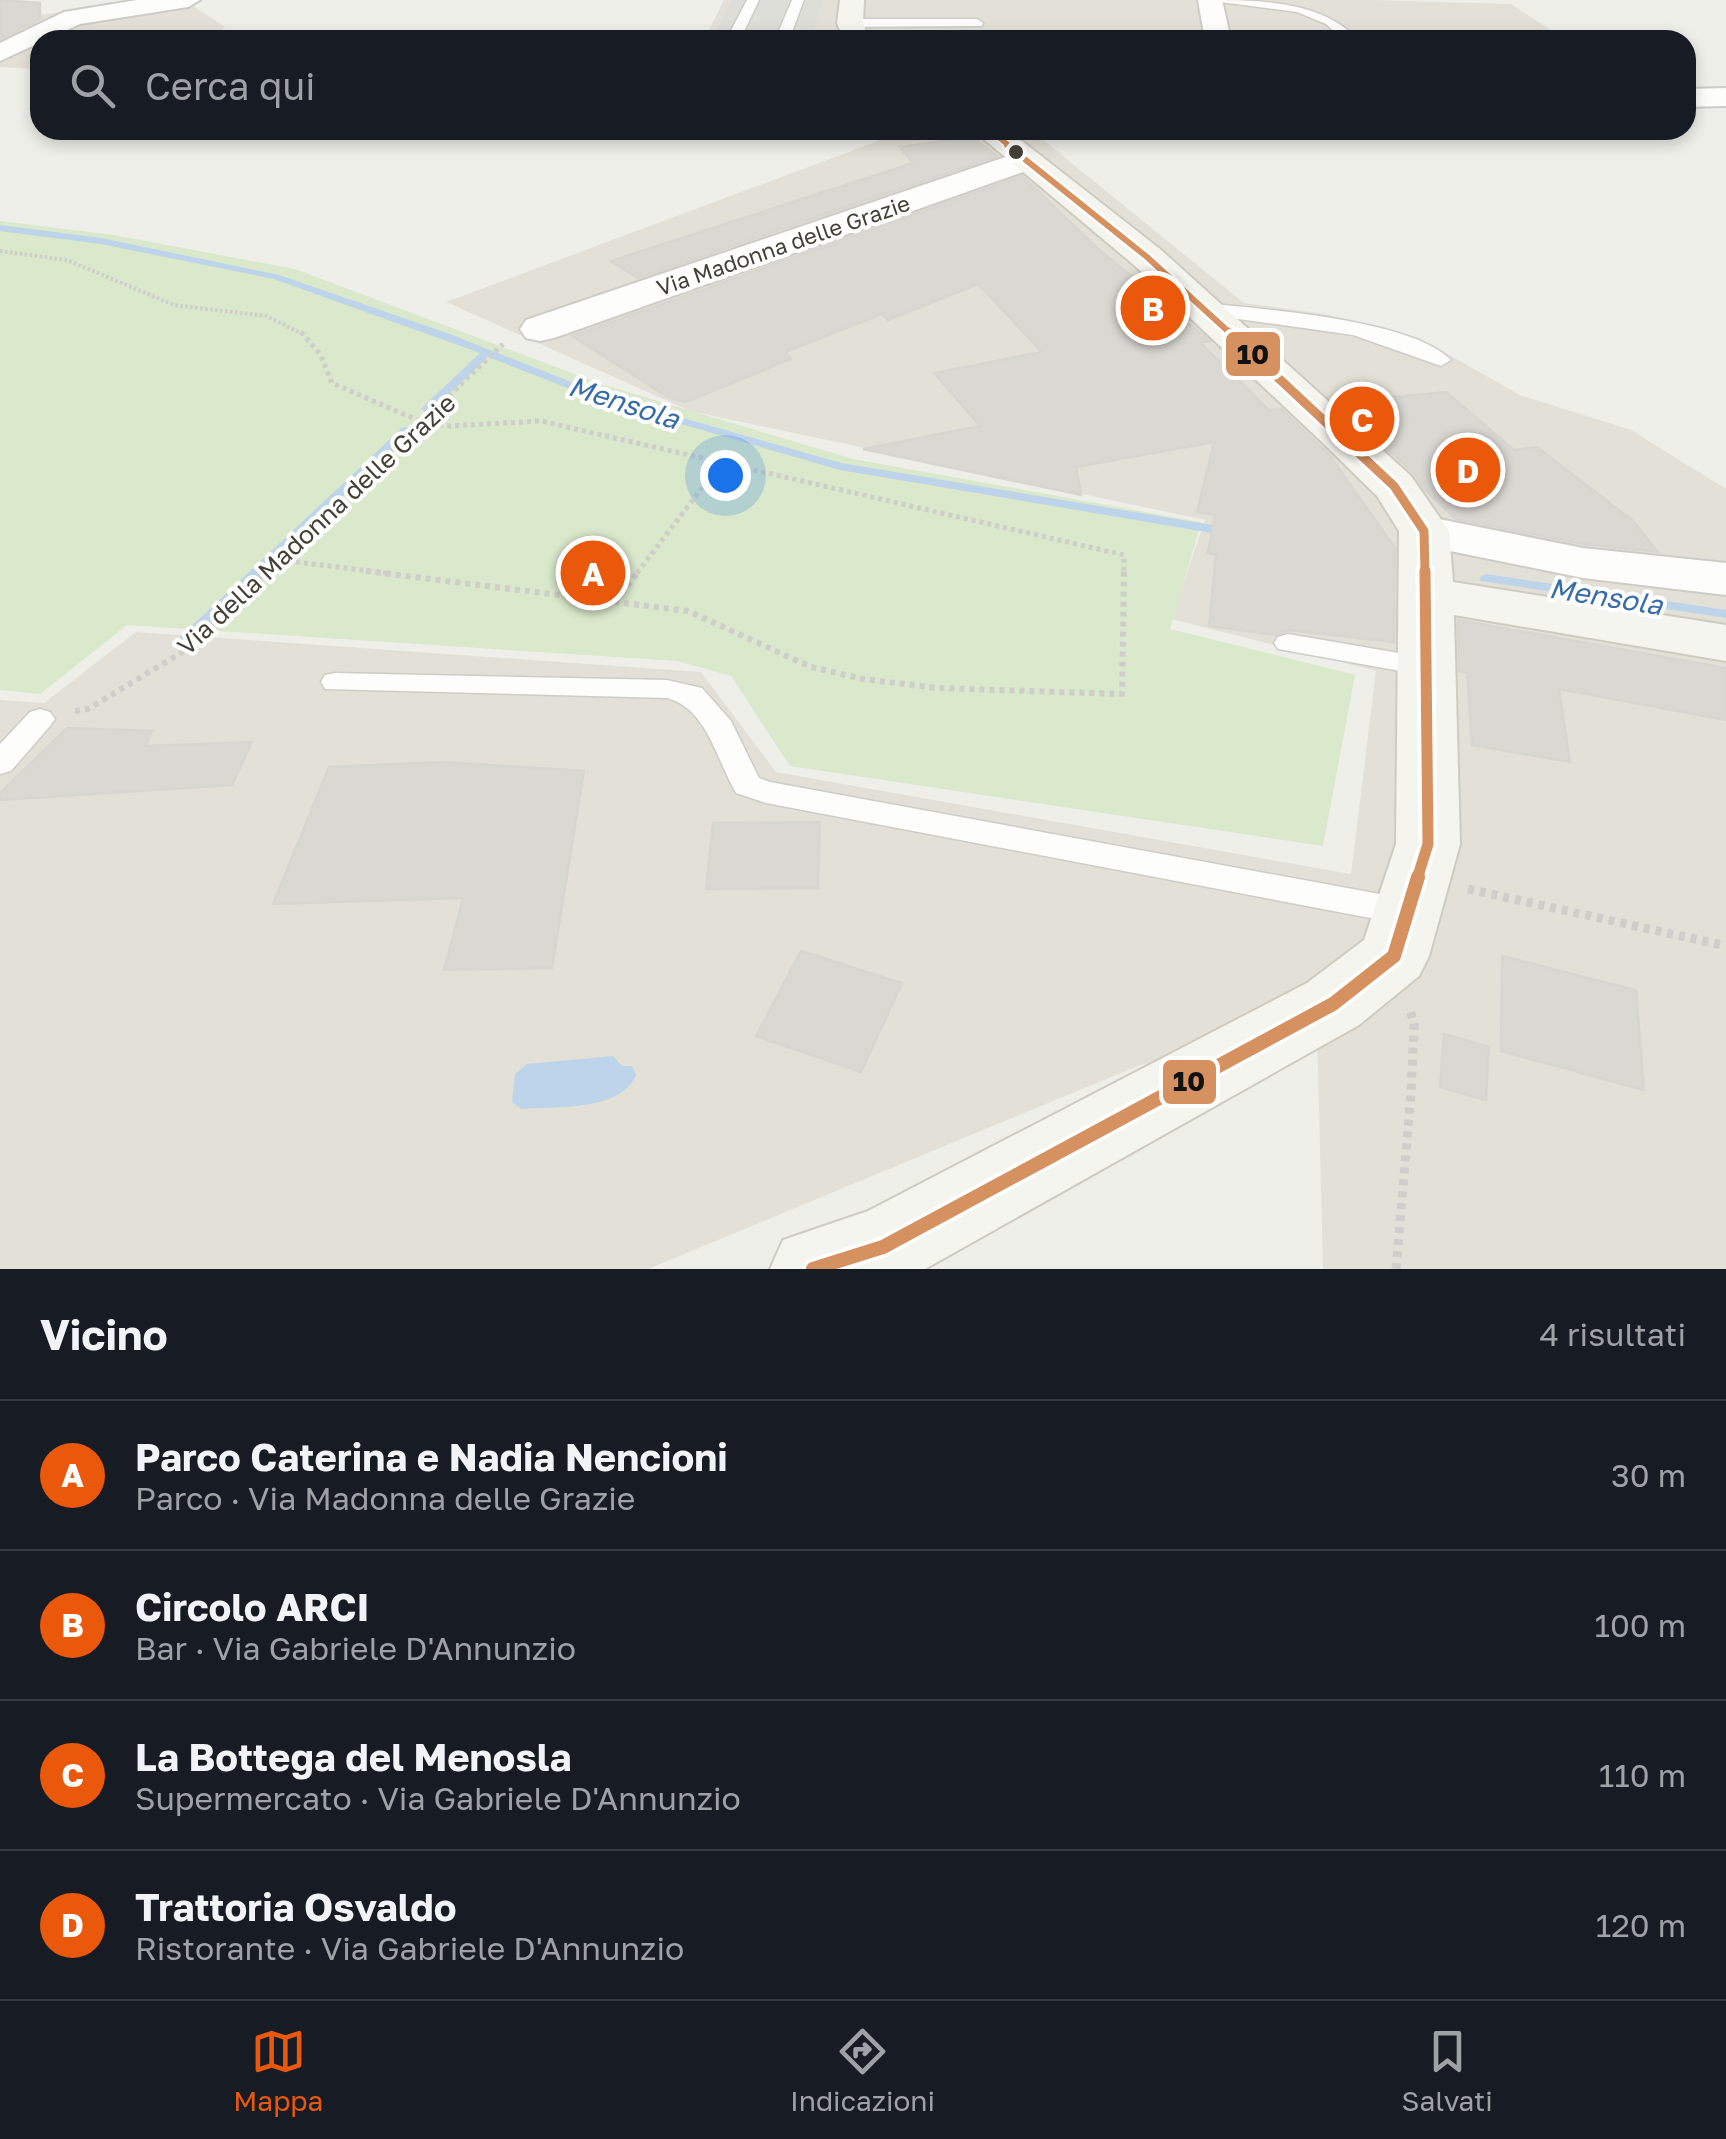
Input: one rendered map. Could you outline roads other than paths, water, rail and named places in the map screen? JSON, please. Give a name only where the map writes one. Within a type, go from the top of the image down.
[{"type":"street","points":[[47,30],[73,17],[188,0]]},
{"type":"street","points":[[1210,0],[1216,30]]},
{"type":"street","points":[[0,53],[30,38]]},
{"type":"street","points":[[0,63],[30,64]]},
{"type":"street","points":[[814,1269],[883,1247],[1333,1004],[1394,956],[1428,844],[1426,563],[1394,486],[1147,257],[1001,140]]},
{"type":"street","name":"Via Madonna delle Grazie","points":[[540,329],[1026,160]]},
{"type":"street","points":[[1426,563],[1583,563],[1726,579]]},
{"type":"street","points":[[1426,563],[1726,642]]},
{"type":"lane","points":[[739,30],[753,0]]},
{"type":"lane","points":[[786,30],[798,0]]},
{"type":"lane","points":[[1210,0],[1303,7],[1333,20],[1341,30]]},
{"type":"lane","points":[[853,21],[976,24]]},
{"type":"lane","points":[[1202,308],[1294,318],[1376,336],[1441,360]]},
{"type":"lane","points":[[1288,643],[1428,668]]},
{"type":"lane","points":[[335,682],[667,690],[692,695],[720,728],[746,785],[766,792],[1412,895]]},
{"type":"lane","points":[[0,763],[40,718]]},
{"type":"water","points":[[613,1056],[622,1066],[632,1066],[636,1075],[616,1095],[569,1107],[521,1109],[512,1102],[515,1074],[527,1064]]},
{"type":"waterway","name":"Mensola","points":[[0,228],[101,241],[276,277],[487,352]]},
{"type":"waterway","points":[[427,409],[487,352]]},
{"type":"waterway","name":"Mensola","points":[[487,352],[605,399],[840,466],[1230,532]]},
{"type":"waterway","points":[[186,639],[406,430]]},
{"type":"waterway","name":"Mensola","points":[[1486,578],[1726,614]]},
{"type":"place","name":"Circolo ARCI","points":[[1153,308]]},
{"type":"place","name":"La Bottega del Menosla","points":[[1362,419]]},
{"type":"place","name":"Trattoria Osvaldo","points":[[1468,470]]},
{"type":"place","name":"Parco Caterina e Nadia Nencioni","points":[[593,573]]}]
